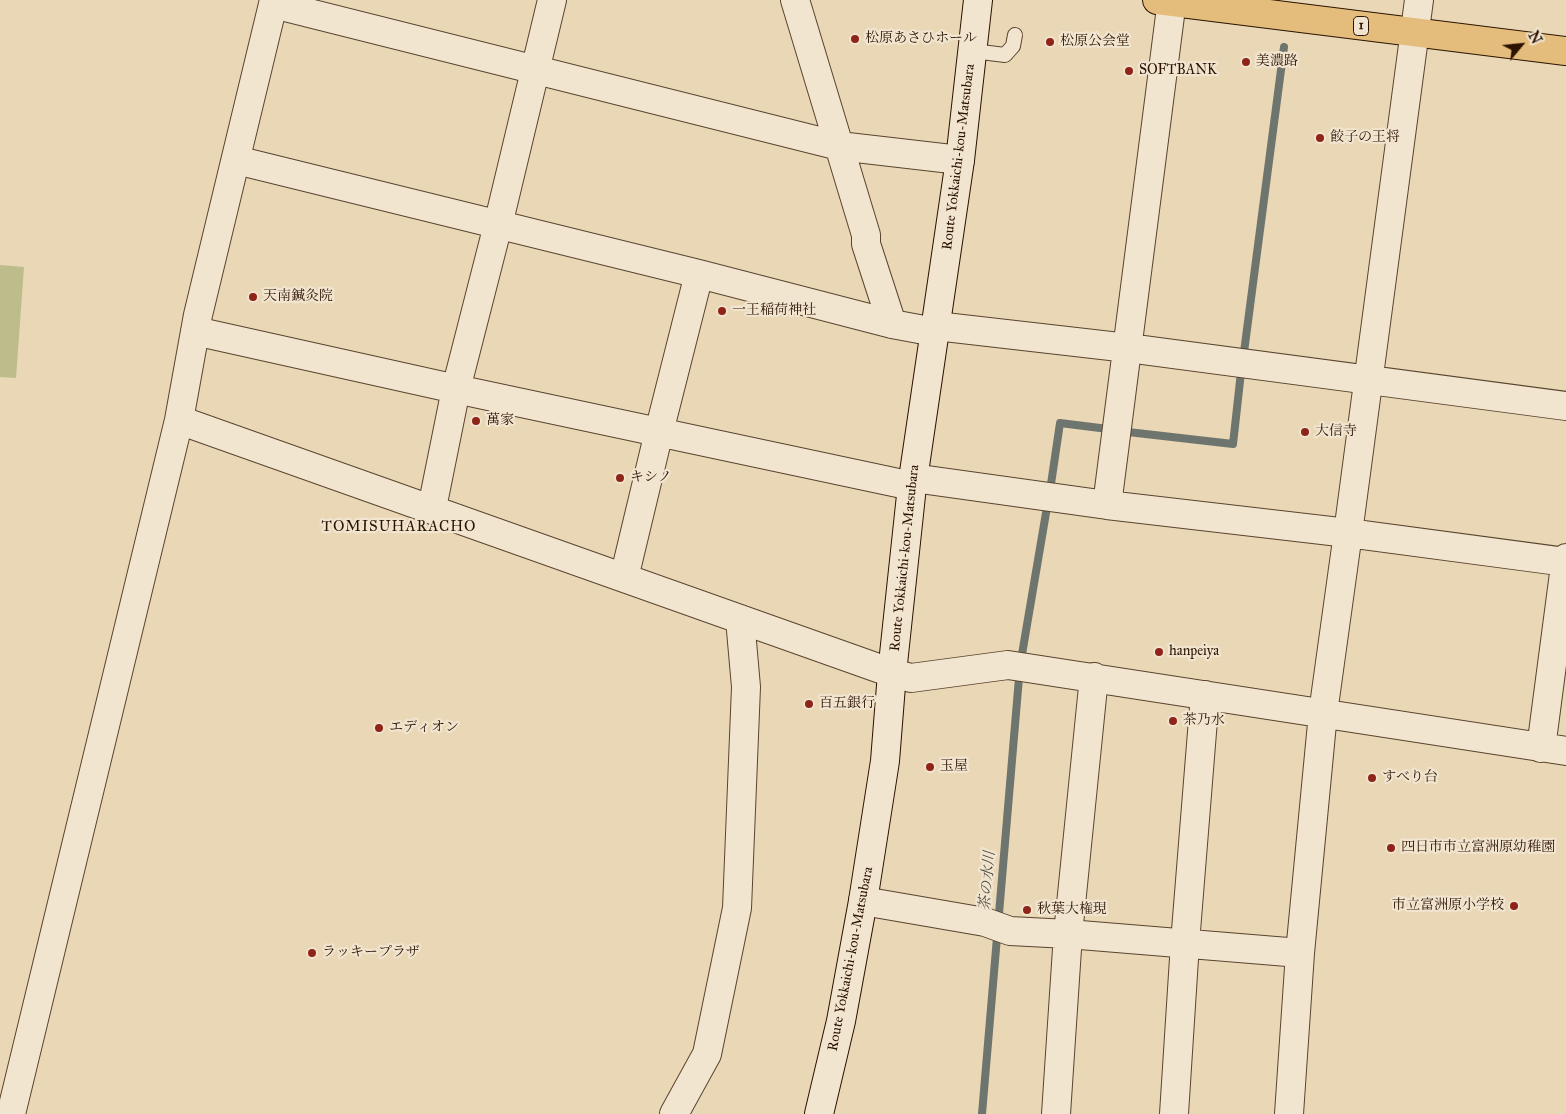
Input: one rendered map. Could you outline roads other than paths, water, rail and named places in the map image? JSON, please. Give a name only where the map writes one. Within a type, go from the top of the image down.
[{"type":"highway","name":"1","points":[[1167,1],[1566,51]]},
{"type":"street","points":[[432,508],[456,389],[552,0]]},
{"type":"street","points":[[795,0],[866,235],[866,244],[892,324]]},
{"type":"street","name":"Route Yokkaichi-kou-Matsubara","points":[[819,1114],[841,1021],[863,901],[885,761],[892,673],[913,482],[960,160],[978,0]]},
{"type":"street","points":[[1289,1114],[1300,953],[1323,713],[1418,0]]},
{"type":"street","points":[[1108,505],[1128,348],[1167,1]]},
{"type":"street","points":[[11,1114],[179,420],[195,331],[273,2],[839,146],[960,160]]},
{"type":"street","points":[[236,160],[700,274],[892,324],[1128,348],[1566,406]]},
{"type":"street","points":[[624,578],[658,432],[700,274]]},
{"type":"street","points":[[179,420],[432,508],[740,620],[911,678],[1020,666],[1554,750],[1566,561],[913,482],[658,432],[195,331]]},
{"type":"street","points":[[674,1114],[707,1054],[737,908],[746,687],[740,620]]},
{"type":"street","points":[[1056,1114],[1068,934],[1094,677]]},
{"type":"street","points":[[1174,1114],[1185,943],[1205,696]]},
{"type":"street","points":[[863,901],[985,922],[1010,931],[1300,953]]},
{"type":"lane","points":[[972,51],[1004,55],[1013,46],[1015,35]]},
{"type":"waterway","points":[[1244,352],[1284,47]]},
{"type":"waterway","points":[[1128,432],[1233,444],[1241,372]]},
{"type":"waterway","points":[[1051,484],[1060,423],[1108,429]]},
{"type":"waterway","name":"茶の水川","points":[[982,1114],[1020,666],[1047,507]]},
{"type":"place","name":"松原あさひホール","points":[[855,39]]},
{"type":"place","name":"松原公会堂","points":[[1050,42]]},
{"type":"place","name":"美濃路","points":[[1246,62]]},
{"type":"place","name":"SOFTBANK","points":[[1129,71]]},
{"type":"place","name":"餃子の王将","points":[[1320,138]]},
{"type":"place","name":"天南鍼灸院","points":[[253,297]]},
{"type":"place","name":"一王稲荷神社","points":[[722,311]]},
{"type":"place","name":"萬家","points":[[476,421]]},
{"type":"place","name":"大信寺","points":[[1305,432]]},
{"type":"place","name":"キシノ","points":[[620,478]]},
{"type":"place","name":"hanpeiya","points":[[1159,652]]},
{"type":"place","name":"百五銀行","points":[[809,704]]},
{"type":"place","name":"茶乃水","points":[[1173,721]]},
{"type":"place","name":"エディオン","points":[[379,728]]},
{"type":"place","name":"玉屋","points":[[930,767]]},
{"type":"place","name":"すべり台","points":[[1372,778]]},
{"type":"place","name":"四日市市立富洲原幼稚園","points":[[1391,848]]},
{"type":"place","name":"市立富洲原小学校","points":[[1514,906]]},
{"type":"place","name":"秋葉大権現","points":[[1027,910]]},
{"type":"place","name":"ラッキープラザ","points":[[312,953]]},
{"type":"district","name":"TOMISUHARACHO","points":[[399,527]]}]
